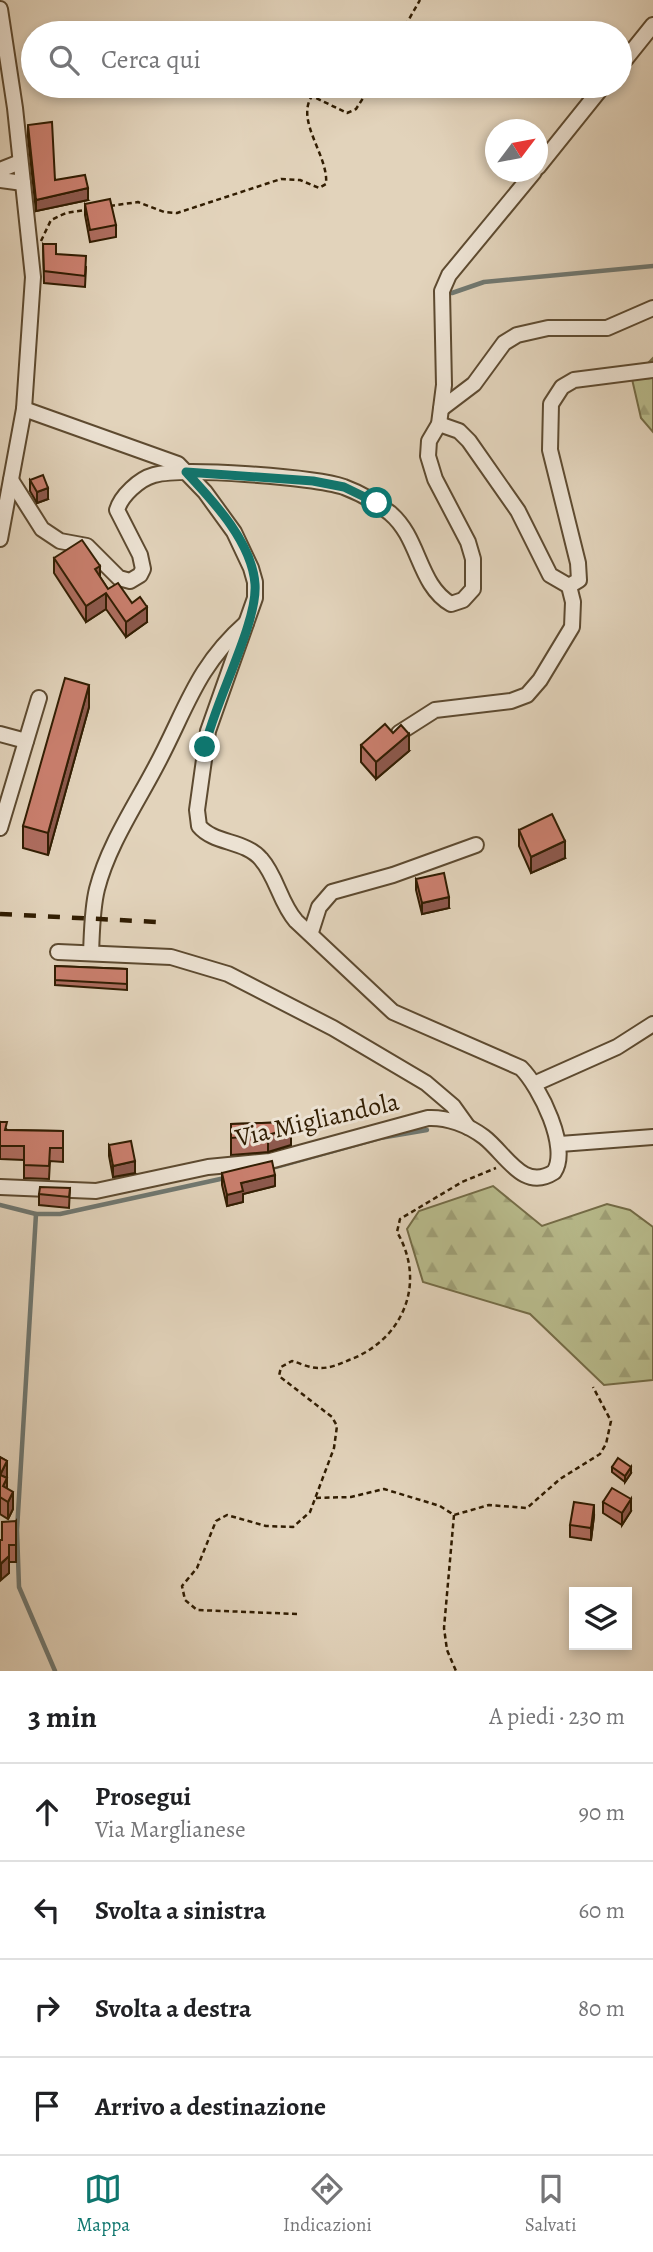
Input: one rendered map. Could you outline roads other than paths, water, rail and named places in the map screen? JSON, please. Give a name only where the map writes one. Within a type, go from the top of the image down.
[{"type":"street","points":[[0,9],[31,250],[33,311],[24,409],[11,480],[4,501],[0,539]]},
{"type":"street","points":[[632,50],[653,24]]},
{"type":"street","points":[[548,154],[593,98]]},
{"type":"street","points":[[0,170],[20,162]]},
{"type":"street","points":[[0,180],[23,183]]},
{"type":"street","points":[[11,480],[42,529],[60,541],[88,546],[119,578],[130,581],[140,575],[142,563],[117,515],[118,505],[148,477],[186,472],[313,481],[344,487],[377,503],[393,515],[407,531],[439,597],[450,604],[463,600],[473,589],[474,578],[468,542],[435,479],[428,456],[429,441],[439,424],[441,409],[446,340],[443,287],[526,182]]},
{"type":"street","points":[[441,409],[474,384],[504,343],[517,335],[548,328],[607,328],[653,308]]},
{"type":"street","points":[[569,586],[579,580],[578,563],[550,450],[551,404],[562,387],[575,380],[653,370]]},
{"type":"street","points":[[24,409],[165,457],[186,472],[222,514],[244,552],[255,582],[255,598],[208,731],[197,819],[203,830],[253,851],[262,859],[289,913],[393,1012],[514,1063],[534,1084],[560,1144],[653,1138]]},
{"type":"street","points":[[399,733],[435,710],[511,701],[527,695],[572,626],[573,602],[569,586],[550,575],[518,511],[470,441],[459,431],[439,424]]},
{"type":"street","points":[[91,953],[97,889],[110,853],[167,747],[191,690],[224,644],[247,622]]},
{"type":"street","points":[[0,828],[39,698]]},
{"type":"street","points":[[0,734],[26,741]]},
{"type":"street","points":[[311,932],[319,907],[332,892],[393,875],[476,845]]},
{"type":"street","points":[[58,952],[184,959],[251,985],[333,1028],[426,1083],[453,1106],[469,1128]]},
{"type":"street","points":[[534,1084],[617,1047],[653,1024]]},
{"type":"street","name":"Via Migliandola","points":[[0,1187],[96,1191],[208,1167],[270,1161],[428,1118],[449,1120],[469,1128],[485,1138],[531,1179],[547,1177],[559,1165],[560,1144]]},
{"type":"waterway","points":[[452,293],[484,282],[653,266]]},
{"type":"waterway","points":[[268,1169],[380,1138],[427,1130]]},
{"type":"waterway","points":[[0,1205],[36,1214],[60,1214],[225,1178]]},
{"type":"waterway","points":[[36,1214],[17,1530],[19,1587],[55,1671]]},
{"type":"railway","points":[[0,914],[158,922]]}]
